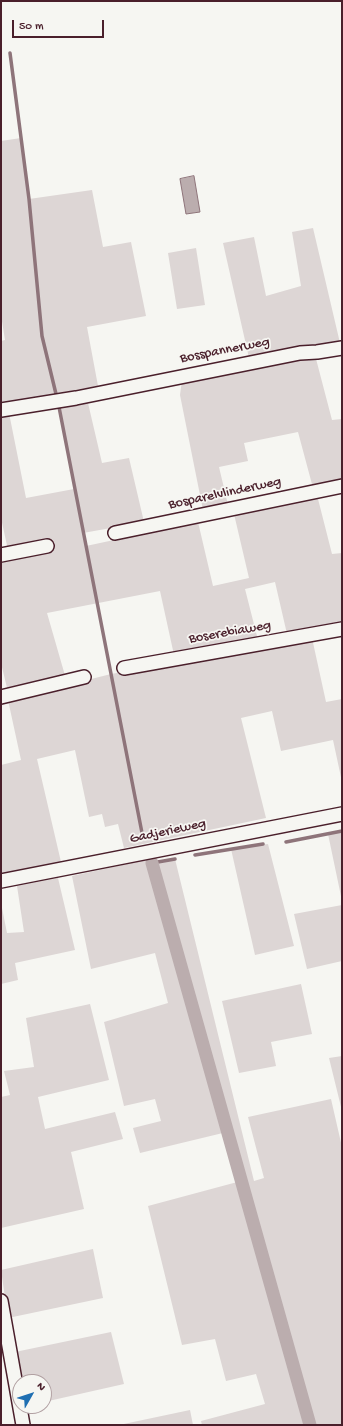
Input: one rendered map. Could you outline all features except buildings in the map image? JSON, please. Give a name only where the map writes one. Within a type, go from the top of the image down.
[{"type":"street","name":"Bosspannerweg","points":[[1,410],[292,354],[342,348]]},
{"type":"street","name":"Bosparelvlinderweg","points":[[115,533],[342,486]]},
{"type":"street","points":[[1,555],[47,546]]},
{"type":"street","name":"Boserebiaweg","points":[[124,668],[342,629]]},
{"type":"street","points":[[1,697],[84,677]]},
{"type":"street","name":"Gadjerieweg","points":[[1,881],[342,814]]},
{"type":"street","points":[[1,1301],[23,1425]]},
{"type":"shaded area","points":[[21,138],[29,199],[92,190],[103,247],[131,242],[146,316],[87,327],[98,386],[1,403],[1,341],[5,340],[1,315],[1,141]]},
{"type":"shaded area","points":[[194,176],[200,212],[186,214],[180,179]]},
{"type":"shaded area","points":[[313,228],[340,343],[303,346],[249,358],[223,243],[254,237],[266,296],[301,286],[292,232]]},
{"type":"shaded area","points":[[196,248],[205,305],[177,309],[168,253]]},
{"type":"shaded area","points":[[315,355],[332,420],[342,419],[342,481],[313,488],[298,432],[244,443],[248,461],[219,467],[228,505],[203,510],[180,395],[182,380]]},
{"type":"shaded area","points":[[88,403],[102,463],[129,458],[144,522],[83,533],[86,546],[198,522],[213,586],[249,578],[234,514],[317,495],[332,554],[342,553],[342,623],[287,634],[275,582],[245,589],[258,640],[174,655],[160,591],[47,613],[66,679],[8,692],[1,663],[1,560],[53,549],[51,541],[8,550],[1,518],[1,414],[9,413],[26,498],[74,489],[59,407]]},
{"type":"shaded area","points":[[312,638],[326,702],[342,699],[342,782],[333,740],[281,751],[272,711],[241,718],[266,818],[124,848],[118,824],[105,827],[102,814],[89,817],[75,750],[37,759],[61,862],[1,875],[1,765],[21,760],[8,700],[111,674]]},
{"type":"shaded area","points":[[342,831],[342,901],[328,834]]},
{"type":"shaded area","points":[[268,844],[294,946],[255,955],[231,849]]},
{"type":"shaded area","points":[[150,859],[152,863],[175,859],[254,1181],[264,1178],[248,1117],[331,1099],[342,1147],[342,1425],[202,1425],[201,1421],[265,1404],[256,1374],[226,1381],[215,1339],[182,1345],[148,1206],[241,1181],[227,1132],[140,1153],[133,1128],[161,1121],[155,1099],[124,1106],[104,1022],[168,1003],[155,953],[91,969],[72,876]]},
{"type":"shaded area","points":[[58,878],[75,950],[15,963],[18,980],[1,984],[1,903],[7,933],[24,932],[17,886]]},
{"type":"shaded area","points":[[342,905],[342,961],[307,969],[294,914]]},
{"type":"shaded area","points":[[301,984],[312,1034],[271,1042],[276,1066],[239,1073],[222,1001]]},
{"type":"shaded area","points":[[90,1004],[109,1080],[38,1097],[45,1129],[115,1112],[123,1139],[71,1152],[84,1209],[1,1228],[1,1097],[10,1095],[4,1071],[34,1067],[26,1018]]},
{"type":"shaded area","points":[[342,1056],[342,1111],[329,1058]]},
{"type":"shaded area","points":[[93,1249],[103,1298],[8,1318],[1,1270]]},
{"type":"shaded area","points":[[111,1332],[124,1384],[52,1400],[52,1374],[19,1374],[15,1352]]},
{"type":"shaded area","points":[[190,1410],[193,1425],[119,1425]]},
{"type":"waterway","points":[[10,53],[29,199],[42,336],[56,394]]},
{"type":"waterway","points":[[59,407],[143,838]]},
{"type":"waterway","points":[[286,842],[342,831]]},
{"type":"waterway","points":[[195,855],[263,844]]},
{"type":"waterway","points":[[152,863],[175,859]]},
{"type":"waterway","points":[[152,863],[310,1425]]}]
